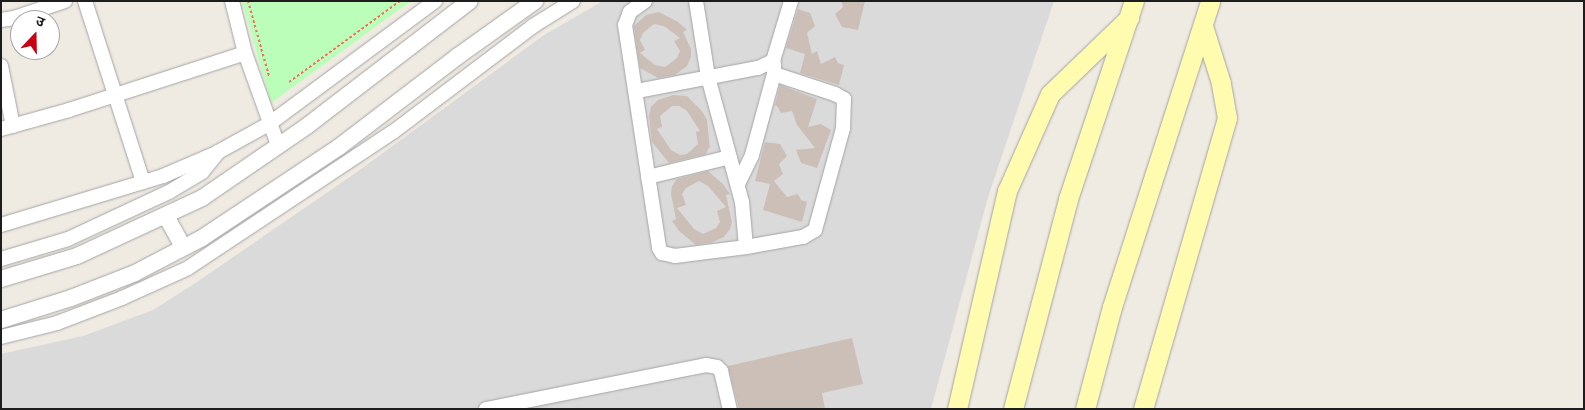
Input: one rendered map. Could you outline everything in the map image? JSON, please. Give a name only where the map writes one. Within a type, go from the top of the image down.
[{"type":"main road","points":[[1085,409],[1112,308],[1204,26],[1210,1]]},
{"type":"main road","points":[[957,409],[1007,191],[1050,94],[1131,10]]},
{"type":"main road","points":[[1013,409],[1068,199],[1131,10]]},
{"type":"main road","points":[[1143,409],[1227,118],[1221,83],[1204,26]]},
{"type":"street","points":[[1,20],[14,18],[65,1]]},
{"type":"street","points":[[85,1],[143,182]]},
{"type":"street","points":[[232,1],[245,53],[278,145]]},
{"type":"street","points":[[1,225],[163,176],[218,152],[270,124],[435,1],[443,23]]},
{"type":"street","points":[[1,279],[77,256],[202,198],[278,145],[470,1]]},
{"type":"street","points":[[1,320],[71,298],[135,273],[202,238],[339,147],[458,56],[535,1]]},
{"type":"street","points":[[1,337],[57,323],[122,298],[188,268],[394,132],[533,26],[573,1]]},
{"type":"street","points":[[637,91],[758,68],[774,68],[840,96],[845,104],[844,128],[815,230],[803,237],[746,247],[675,256],[662,253],[659,248],[637,91],[625,25],[630,12],[644,1]]},
{"type":"street","points":[[696,1],[708,77],[738,184],[746,247]]},
{"type":"street","points":[[738,184],[752,155],[791,1]]},
{"type":"street","points":[[1,66],[7,128],[245,53]]},
{"type":"street","points":[[1,259],[68,239],[169,192],[202,172],[218,152]]},
{"type":"street","points":[[648,177],[730,157]]},
{"type":"street","points":[[163,176],[169,192],[171,213],[183,247]]},
{"type":"street","points":[[486,409],[706,365],[717,367],[721,371],[730,409]]},
{"type":"path","points":[[248,1],[269,76]]},
{"type":"path","points":[[289,82],[400,1]]},
{"type":"shaded area","points":[[603,1],[1054,1],[988,197],[931,409],[1,409],[1,354],[83,336],[153,310],[357,172],[544,35]]},
{"type":"green space","points":[[242,1],[411,1],[271,103]]},
{"type":"building","points":[[841,1],[865,1],[858,30],[842,27],[835,14],[843,7]]},
{"type":"building","points":[[798,9],[810,13],[815,26],[807,33],[812,54],[817,51],[821,64],[835,57],[838,63],[844,65],[839,85],[800,73],[805,54],[786,48]]},
{"type":"building","points":[[659,12],[678,22],[687,30],[683,32],[691,49],[691,57],[687,66],[675,75],[658,78],[640,68],[634,26],[646,15]],"holes":[[[654,24],[664,26],[680,38],[674,41],[680,51],[677,58],[665,67],[655,65],[640,53],[645,50],[640,40],[643,33]]]},
{"type":"building","points":[[780,85],[817,99],[808,127],[821,124],[831,130],[817,168],[801,163],[796,150],[815,148],[797,125],[792,111],[781,113],[775,105]]},
{"type":"building","points":[[673,95],[687,96],[702,111],[707,120],[710,149],[709,147],[706,154],[669,163],[652,142],[649,115],[651,107],[658,100]],"holes":[[[672,106],[679,106],[687,111],[700,131],[696,132],[698,144],[687,154],[680,155],[671,150],[657,129],[662,127],[660,116]]]},
{"type":"building","points":[[765,142],[780,144],[787,156],[779,164],[783,174],[774,181],[787,197],[798,194],[801,200],[807,202],[802,222],[763,210],[770,184],[755,181]]},
{"type":"building","points":[[708,171],[723,184],[730,194],[726,195],[732,222],[730,229],[724,237],[713,242],[696,245],[679,231],[672,221],[676,219],[671,194],[672,186],[677,179]],"holes":[[[699,181],[708,186],[726,207],[717,211],[720,222],[716,228],[703,234],[694,229],[677,208],[686,205],[682,194],[686,188]]]},
{"type":"building","points":[[852,338],[863,384],[822,393],[825,409],[739,409],[728,366]]}]
